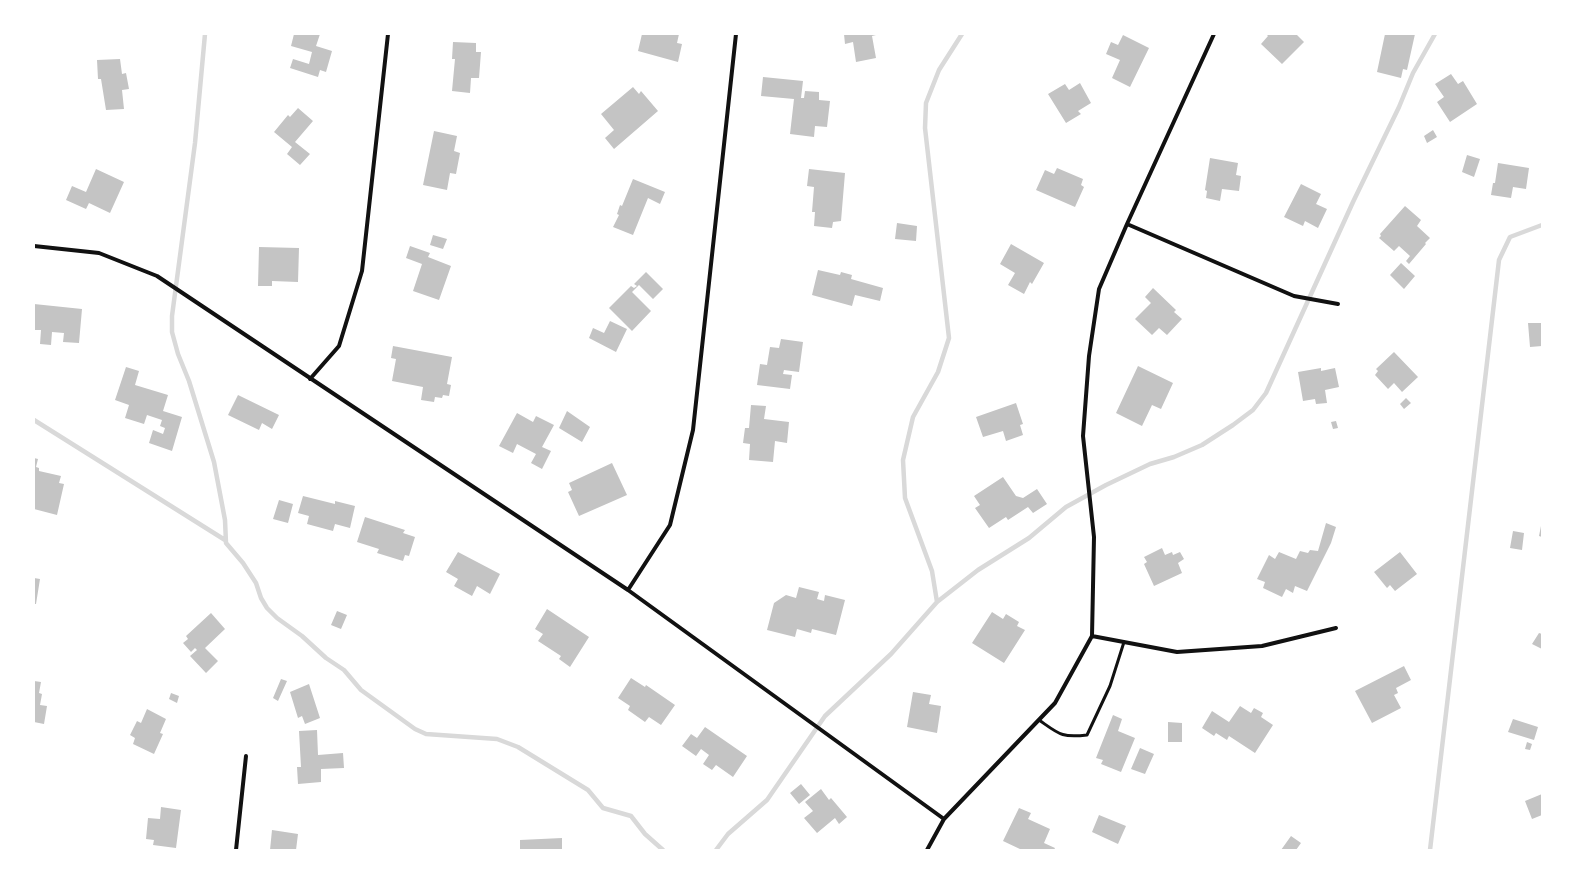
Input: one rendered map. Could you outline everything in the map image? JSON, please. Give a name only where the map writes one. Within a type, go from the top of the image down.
[{"type":"street","points":[[310,379],[339,346],[362,272],[388,34]]},
{"type":"street","points":[[628,590],[670,525],[693,430],[736,34]]},
{"type":"street","points":[[927,850],[944,819],[1055,703],[1092,636],[1094,536],[1083,436],[1089,356],[1099,289],[1214,34]]},
{"type":"street","points":[[1127,224],[1294,296],[1338,304]]},
{"type":"street","points":[[34,246],[99,253],[157,276],[628,590],[944,819]]},
{"type":"street","points":[[1092,636],[1177,652],[1262,646],[1336,628]]},
{"type":"street","points":[[236,850],[246,756]]},
{"type":"lane","points":[[1039,720],[1060,735],[1087,735],[1110,686],[1124,642]]},
{"type":"building","points":[[294,34],[320,34],[316,46],[332,51],[326,72],[320,70],[318,77],[290,68],[293,59],[309,64],[312,52],[291,46]]},
{"type":"building","points":[[642,34],[679,34],[677,43],[682,44],[678,62],[638,51]]},
{"type":"building","points":[[844,34],[880,34],[872,36],[876,58],[856,62],[853,42],[845,44]]},
{"type":"building","points":[[1266,34],[1296,34],[1304,42],[1282,64],[1261,44],[1268,36]]},
{"type":"building","points":[[1385,34],[1415,34],[1407,70],[1403,69],[1401,78],[1377,72]]},
{"type":"building","points":[[1123,35],[1149,48],[1130,87],[1112,78],[1120,60],[1106,54],[1111,42],[1118,45]]},
{"type":"building","points":[[453,42],[476,43],[476,52],[481,52],[479,78],[471,78],[470,93],[452,91],[455,59],[452,59]]},
{"type":"building","points":[[120,59],[122,74],[126,73],[129,89],[122,90],[124,109],[106,110],[101,79],[98,79],[97,60]]},
{"type":"building","points":[[1451,74],[1458,84],[1463,81],[1477,104],[1450,122],[1437,102],[1444,97],[1435,84]]},
{"type":"building","points":[[763,77],[803,81],[801,98],[804,98],[805,91],[819,92],[819,100],[830,101],[827,127],[815,126],[814,137],[790,134],[794,99],[761,96]]},
{"type":"building","points":[[1080,83],[1091,103],[1078,111],[1081,114],[1066,123],[1048,94],[1065,84],[1069,90]]},
{"type":"building","points":[[633,87],[639,94],[641,91],[658,111],[614,149],[605,138],[614,130],[601,114]]},
{"type":"building","points":[[298,108],[313,121],[295,142],[310,154],[300,165],[287,154],[292,147],[274,132],[288,115],[290,117]]},
{"type":"building","points":[[1433,130],[1437,137],[1427,143],[1424,136]]},
{"type":"building","points":[[434,131],[457,136],[454,151],[460,153],[456,174],[450,173],[447,190],[423,185]]},
{"type":"building","points":[[1467,155],[1480,159],[1474,177],[1462,172]]},
{"type":"building","points":[[1210,158],[1238,163],[1236,175],[1241,176],[1239,191],[1222,189],[1220,201],[1206,198],[1207,191],[1205,190]]},
{"type":"building","points":[[1498,163],[1529,168],[1526,189],[1513,187],[1511,198],[1491,195],[1493,183],[1495,183]]},
{"type":"building","points":[[1057,168],[1083,179],[1081,185],[1084,187],[1075,207],[1036,190],[1045,170],[1054,174]]},
{"type":"building","points":[[96,169],[124,182],[110,213],[89,203],[86,209],[66,200],[72,186],[86,192]]},
{"type":"building","points":[[809,169],[845,173],[841,221],[833,222],[832,228],[814,226],[815,212],[812,212],[814,187],[807,186]]},
{"type":"building","points":[[633,179],[665,192],[660,204],[648,198],[633,235],[613,227],[619,215],[617,214],[620,205],[622,206]]},
{"type":"building","points":[[1301,184],[1321,194],[1316,204],[1327,209],[1318,228],[1305,221],[1303,226],[1284,217]]},
{"type":"building","points":[[1405,206],[1421,220],[1417,226],[1430,238],[1409,264],[1406,261],[1410,256],[1399,246],[1394,251],[1379,238],[1381,236],[1380,234]]},
{"type":"building","points":[[897,223],[917,226],[916,241],[895,239]]},
{"type":"building","points":[[433,235],[447,239],[443,249],[430,245]]},
{"type":"building","points":[[1011,244],[1044,263],[1032,284],[1030,282],[1024,294],[1008,285],[1015,273],[1000,264]]},
{"type":"building","points":[[410,246],[430,253],[428,257],[451,266],[439,300],[413,291],[422,264],[406,258]]},
{"type":"building","points":[[259,247],[299,248],[298,282],[272,281],[272,286],[258,286]]},
{"type":"building","points":[[1401,263],[1415,276],[1404,289],[1390,275]]},
{"type":"building","points":[[818,270],[840,275],[841,272],[852,275],[851,279],[883,288],[880,301],[855,295],[852,306],[812,295]]},
{"type":"building","points":[[646,272],[663,289],[653,299],[639,285],[632,292],[651,311],[632,331],[609,308],[631,286],[634,288],[637,286],[634,284]]},
{"type":"building","points":[[1153,288],[1176,310],[1174,312],[1182,319],[1167,335],[1159,328],[1152,335],[1135,319],[1151,303],[1145,297]]},
{"type":"building","points":[[34,304],[82,309],[79,343],[63,342],[64,333],[52,332],[51,345],[40,344],[41,330],[34,330]]},
{"type":"building","points":[[610,321],[627,329],[616,352],[589,338],[593,328],[604,333]]},
{"type":"building","points":[[1528,323],[1542,323],[1542,346],[1530,347]]},
{"type":"building","points":[[781,339],[803,342],[799,372],[784,370],[783,374],[792,375],[790,389],[757,385],[760,364],[767,365],[770,347],[779,348]]},
{"type":"building","points":[[393,346],[452,357],[447,384],[451,385],[449,396],[443,395],[442,398],[435,397],[434,402],[421,400],[423,387],[392,381],[396,359],[391,358]]},
{"type":"building","points":[[1394,352],[1418,377],[1402,392],[1394,383],[1388,389],[1375,375],[1378,371],[1376,369]]},
{"type":"building","points":[[1138,366],[1173,383],[1161,409],[1152,405],[1142,426],[1116,413]]},
{"type":"building","points":[[126,367],[139,371],[135,385],[168,395],[163,411],[182,417],[172,451],[149,443],[153,430],[163,434],[165,428],[160,426],[162,420],[147,415],[144,424],[125,418],[129,405],[115,400]]},
{"type":"building","points":[[1321,368],[1321,371],[1335,368],[1339,387],[1325,390],[1327,403],[1316,404],[1315,399],[1303,401],[1298,372]]},
{"type":"building","points":[[238,395],[279,415],[272,429],[262,423],[259,430],[228,415]]},
{"type":"building","points":[[1406,398],[1411,403],[1404,409],[1400,404]]},
{"type":"building","points":[[1016,403],[1023,424],[1020,425],[1023,435],[1006,441],[1003,431],[983,437],[976,417]]},
{"type":"building","points":[[751,405],[766,406],[764,419],[789,422],[787,443],[775,441],[773,462],[749,460],[750,444],[743,443],[745,428],[749,428]]},
{"type":"building","points":[[567,411],[590,427],[582,442],[559,428]]},
{"type":"building","points":[[517,413],[533,422],[536,416],[554,425],[542,447],[551,451],[542,469],[531,463],[536,454],[517,444],[513,453],[499,446]]},
{"type":"building","points":[[1336,421],[1338,428],[1333,429],[1331,422]]},
{"type":"building","points":[[34,458],[38,459],[36,467],[39,468],[39,471],[61,476],[59,483],[64,484],[57,515],[34,509]]},
{"type":"building","points":[[612,463],[627,495],[579,516],[568,492],[572,490],[569,483]]},
{"type":"building","points":[[1003,477],[1016,496],[1023,498],[1037,489],[1047,504],[1033,513],[1028,507],[1008,520],[1006,517],[989,528],[975,508],[980,505],[974,496]]},
{"type":"building","points":[[303,496],[335,504],[335,501],[355,506],[350,528],[335,524],[333,531],[307,524],[309,516],[298,513]]},
{"type":"building","points":[[279,500],[293,504],[288,523],[273,519]]},
{"type":"building","points":[[365,517],[405,530],[403,533],[415,537],[409,556],[405,555],[403,561],[377,553],[379,549],[357,542]]},
{"type":"building","points":[[1326,523],[1336,527],[1331,543],[1307,591],[1295,586],[1293,593],[1286,589],[1282,597],[1263,588],[1265,582],[1257,579],[1269,555],[1275,559],[1279,552],[1296,559],[1300,551],[1308,553],[1310,550],[1318,551]]},
{"type":"building","points":[[1542,526],[1542,537],[1539,536]]},
{"type":"building","points":[[1513,531],[1524,533],[1522,550],[1510,548]]},
{"type":"building","points":[[1162,548],[1165,555],[1172,552],[1173,555],[1180,552],[1184,559],[1178,563],[1182,573],[1154,586],[1144,564],[1147,562],[1144,557]]},
{"type":"building","points":[[458,552],[500,574],[490,594],[477,586],[472,596],[454,586],[458,579],[446,572]]},
{"type":"building","points":[[1400,552],[1417,574],[1395,591],[1390,585],[1387,588],[1374,572]]},
{"type":"building","points":[[34,578],[40,579],[36,604],[34,604]]},
{"type":"building","points":[[799,587],[819,592],[817,599],[824,601],[825,595],[845,600],[836,635],[812,629],[811,633],[797,629],[795,637],[767,630],[774,603],[786,595],[796,598]]},
{"type":"building","points":[[547,609],[589,637],[570,667],[559,659],[561,656],[538,641],[543,634],[535,629]]},
{"type":"building","points":[[337,611],[347,615],[341,629],[331,625]]},
{"type":"building","points":[[992,612],[1003,619],[1006,614],[1019,622],[1017,626],[1025,630],[1004,663],[972,643]]},
{"type":"building","points":[[211,613],[225,629],[205,648],[218,661],[206,673],[190,656],[197,650],[195,648],[191,652],[183,643],[188,639],[186,636]]},
{"type":"building","points":[[1539,633],[1542,634],[1542,649],[1532,644]]},
{"type":"building","points":[[1404,666],[1411,680],[1396,688],[1398,693],[1394,695],[1401,708],[1372,723],[1355,691]]},
{"type":"building","points":[[631,678],[645,687],[646,685],[675,705],[661,725],[649,717],[645,722],[628,710],[630,706],[618,698]]},
{"type":"building","points":[[281,679],[287,681],[278,701],[273,698]]},
{"type":"building","points":[[34,681],[41,682],[39,693],[42,694],[40,705],[47,706],[44,724],[34,722]]},
{"type":"building","points":[[309,684],[320,718],[305,724],[302,716],[298,718],[290,692]]},
{"type":"building","points":[[913,692],[931,695],[929,704],[941,706],[937,733],[907,727]]},
{"type":"building","points":[[171,693],[179,696],[177,703],[169,699]]},
{"type":"building","points":[[1240,706],[1251,713],[1254,708],[1263,713],[1261,717],[1273,725],[1255,753],[1229,736],[1227,740],[1216,733],[1214,736],[1202,728],[1212,711],[1229,722]]},
{"type":"building","points":[[147,709],[166,719],[160,733],[163,734],[154,754],[133,744],[135,738],[130,735],[137,721],[141,723]]},
{"type":"building","points":[[1113,715],[1122,719],[1118,731],[1135,738],[1121,772],[1101,764],[1103,760],[1096,758]]},
{"type":"building","points":[[1513,719],[1538,727],[1534,740],[1508,732]]},
{"type":"building","points":[[1168,722],[1182,723],[1182,742],[1168,742]]},
{"type":"building","points":[[705,727],[747,756],[733,777],[716,765],[712,770],[703,764],[709,755],[701,749],[696,756],[682,746],[691,734],[697,738]]},
{"type":"building","points":[[317,730],[318,755],[343,753],[344,768],[321,769],[321,782],[298,784],[297,767],[301,767],[299,731]]},
{"type":"building","points":[[1527,742],[1532,744],[1530,750],[1525,749]]},
{"type":"building","points":[[1140,748],[1154,754],[1145,774],[1131,769]]},
{"type":"building","points":[[801,784],[810,795],[799,804],[790,793]]},
{"type":"building","points":[[821,789],[829,800],[831,798],[847,817],[839,824],[835,818],[817,833],[804,818],[813,811],[805,802]]},
{"type":"building","points":[[1542,794],[1542,815],[1532,819],[1525,801]]},
{"type":"building","points":[[161,807],[181,810],[176,848],[153,845],[154,840],[146,839],[148,818],[160,819]]},
{"type":"building","points":[[1019,808],[1031,813],[1028,819],[1050,829],[1044,843],[1055,848],[1054,850],[1022,850],[1003,841]]},
{"type":"building","points":[[1099,815],[1126,826],[1118,844],[1092,832]]},
{"type":"building","points":[[272,830],[298,834],[296,850],[270,850]]},
{"type":"building","points":[[1291,836],[1301,843],[1296,850],[1281,850]]},
{"type":"building","points":[[562,838],[562,850],[520,850],[520,840]]},
{"type":"waterway","points":[[205,34],[195,143],[172,316],[172,332],[214,462],[225,520],[226,543],[243,563],[256,583],[261,598],[267,608],[277,618],[302,636],[326,658],[344,670],[361,690],[415,729],[426,734],[497,739],[518,747],[588,790],[603,808],[631,816],[645,834],[663,850]]},
{"type":"waterway","points":[[937,602],[932,571],[905,498],[903,460],[913,417],[938,372],[949,338],[925,128],[926,103],[939,70],[962,34]]},
{"type":"waterway","points":[[716,850],[728,834],[767,800],[825,716],[891,654],[937,602],[978,570],[1029,538],[1066,507],[1106,485],[1150,464],[1174,457],[1202,445],[1253,410],[1266,393],[1353,202],[1399,107],[1413,73],[1435,34]]},
{"type":"waterway","points":[[1430,850],[1499,260],[1510,237],[1542,225]]},
{"type":"waterway","points":[[34,420],[225,540]]}]
